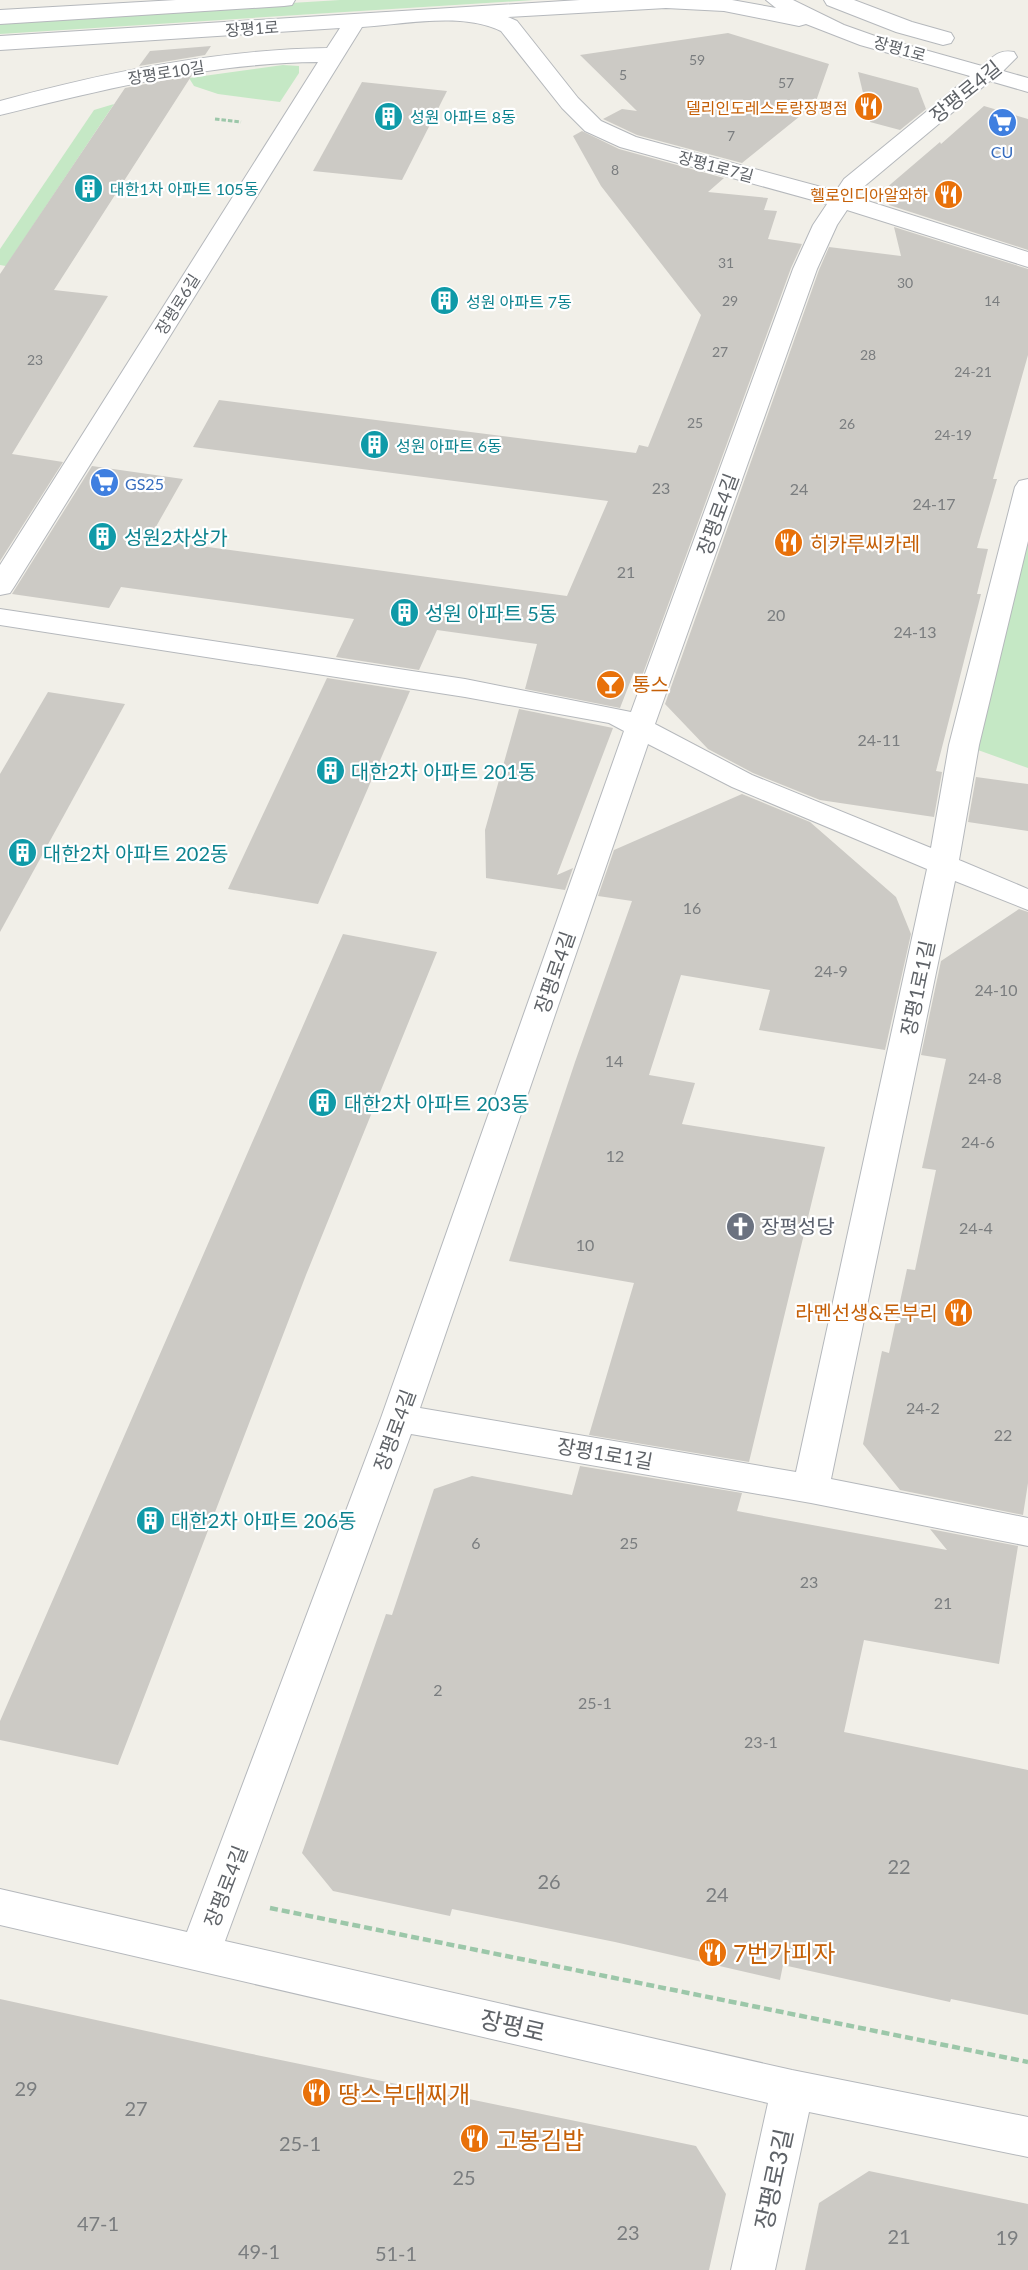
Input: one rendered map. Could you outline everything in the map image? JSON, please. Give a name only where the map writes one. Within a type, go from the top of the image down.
[{"type":"street","name":"장평1로","points":[[0,17],[284,0]]},
{"type":"street","name":"장평1로","points":[[777,0],[804,16],[880,43],[1001,61],[1028,85]]},
{"type":"street","name":"장평1로","points":[[835,0],[904,27],[961,44]]},
{"type":"street","name":"장평1로","points":[[0,43],[674,1],[755,10],[836,28]]},
{"type":"street","name":"장평1로7길","points":[[446,16],[489,19],[509,26],[570,103],[593,126],[628,142],[841,200],[1028,260]]},
{"type":"street","name":"장평로6길","points":[[0,587],[355,21]]},
{"type":"street","name":"장평로10길","points":[[0,108],[50,94],[133,76],[299,54],[334,55]]},
{"type":"street","name":"장평로4길","points":[[200,1953],[399,1418],[639,728],[805,269],[825,225],[852,184],[1001,61]]},
{"type":"street","name":"장평1로1길","points":[[811,1490],[943,866],[964,745],[1028,487]]},
{"type":"street","points":[[0,617],[465,688],[617,716],[742,781],[1028,900]]},
{"type":"street","name":"장평1로1길","points":[[399,1418],[811,1490],[1028,1532]]},
{"type":"street","name":"장평로","points":[[0,1907],[792,2089],[1028,2137]]},
{"type":"street","name":"장평로3길","points":[[753,2270],[792,2089]]},
{"type":"path","points":[[221,1897],[1028,2062]]},
{"type":"green space","points":[[340,0],[534,0],[0,34],[0,21]]},
{"type":"green space","points":[[283,65],[299,66],[299,73],[280,102],[218,94],[194,86],[189,78]]},
{"type":"green space","points":[[114,104],[6,266],[0,265],[0,249],[94,110]]},
{"type":"green space","points":[[1028,529],[1028,768],[964,745]]},
{"type":"building","points":[[728,33],[829,64],[815,104],[742,163],[637,135],[603,119],[622,109],[637,111],[580,55]]},
{"type":"building","points":[[211,46],[205,55],[139,66],[150,51]]},
{"type":"building","points":[[858,72],[918,88],[926,109],[900,130],[870,122]]},
{"type":"building","points":[[192,75],[54,290],[108,296],[12,454],[63,462],[0,561],[0,274],[125,88]]},
{"type":"building","name":"성원 아파트 8동","points":[[362,82],[447,91],[402,180],[313,171]]},
{"type":"building","points":[[984,106],[1028,119],[1028,250],[889,205],[885,189]]},
{"type":"building","points":[[582,131],[619,149],[724,178],[708,192],[768,198],[764,210],[777,211],[768,239],[802,244],[791,268],[641,679],[634,672],[620,708],[525,689],[537,644],[437,630],[419,670],[336,657],[354,619],[121,587],[109,608],[12,594],[92,466],[183,479],[149,539],[567,596],[608,501],[193,447],[219,400],[636,453],[639,445],[648,447],[701,315],[601,186],[573,136]]},
{"type":"building","points":[[894,227],[1028,269],[1028,355],[993,479],[997,479],[977,548],[988,549],[977,594],[981,594],[936,771],[942,772],[934,817],[820,800],[753,773],[708,749],[665,704],[829,247],[901,256]]},
{"type":"building","name":"대한2차 아파트 201동","points":[[327,678],[410,691],[318,904],[228,889]]},
{"type":"building","name":"대한2차 아파트 202동","points":[[48,692],[125,704],[0,932],[0,774]]},
{"type":"building","points":[[519,709],[613,728],[557,875],[573,868],[565,890],[486,878],[485,830]]},
{"type":"building","points":[[976,777],[1028,784],[1028,831],[968,822]]},
{"type":"building","points":[[742,794],[810,822],[896,897],[911,934],[885,1050],[759,1030],[770,990],[681,975],[649,1075],[695,1083],[682,1124],[825,1147],[749,1462],[589,1435],[634,1283],[509,1261],[575,1062],[632,901],[598,896],[614,850]]},
{"type":"building","points":[[1019,909],[1028,912],[1028,1483],[1023,1515],[900,1490],[863,1444],[882,1351],[889,1353],[907,1269],[915,1270],[936,1170],[922,1168],[946,1059],[921,1055],[941,961]]},
{"type":"building","points":[[343,934],[437,952],[306,1275],[118,1765],[0,1740],[0,1721]]},
{"type":"building","points":[[580,1466],[742,1493],[737,1511],[947,1550],[930,1529],[1018,1546],[999,1664],[864,1640],[844,1732],[1028,1770],[1028,2015],[951,1999],[950,2002],[783,1965],[780,1980],[615,1942],[452,1909],[450,1916],[333,1891],[302,1853],[386,1614],[392,1615],[434,1489],[472,1476],[572,1495]]},
{"type":"building","points":[[0,1999],[696,2146],[726,2194],[709,2270],[0,2270]]},
{"type":"building","points":[[869,2171],[1028,2204],[1028,2270],[805,2270],[819,2203]]},
{"type":"place","name":"델리인도레스토랑장평점","points":[[869,107]]},
{"type":"place","name":"성원 아파트 8동","points":[[389,116]]},
{"type":"place","name":"CU","points":[[1002,123]]},
{"type":"place","name":"대한1차 아파트 105동","points":[[89,188]]},
{"type":"place","name":"헬로인디아알와하","points":[[949,194]]},
{"type":"place","name":"성원 아파트 7동","points":[[445,301]]},
{"type":"place","name":"성원 아파트 6동","points":[[375,445]]},
{"type":"place","name":"GS25","points":[[104,483]]},
{"type":"place","name":"성원2차상가","points":[[103,537]]},
{"type":"place","name":"히카루씨카레","points":[[789,543]]},
{"type":"place","name":"성원 아파트 5동","points":[[404,613]]},
{"type":"place","name":"통스","points":[[611,684]]},
{"type":"place","name":"대한2차 아파트 201동","points":[[330,771]]},
{"type":"place","name":"대한2차 아파트 202동","points":[[22,853]]},
{"type":"place","name":"대한2차 아파트 203동","points":[[323,1103]]},
{"type":"place","name":"장평성당","points":[[740,1226]]},
{"type":"place","name":"라멘선생&돈부리","points":[[959,1312]]},
{"type":"place","name":"대한2차 아파트 206동","points":[[150,1520]]},
{"type":"place","name":"7번가피자","points":[[712,1952]]},
{"type":"place","name":"땅스부대찌개","points":[[317,2093]]},
{"type":"place","name":"고봉김밥","points":[[475,2139]]}]
